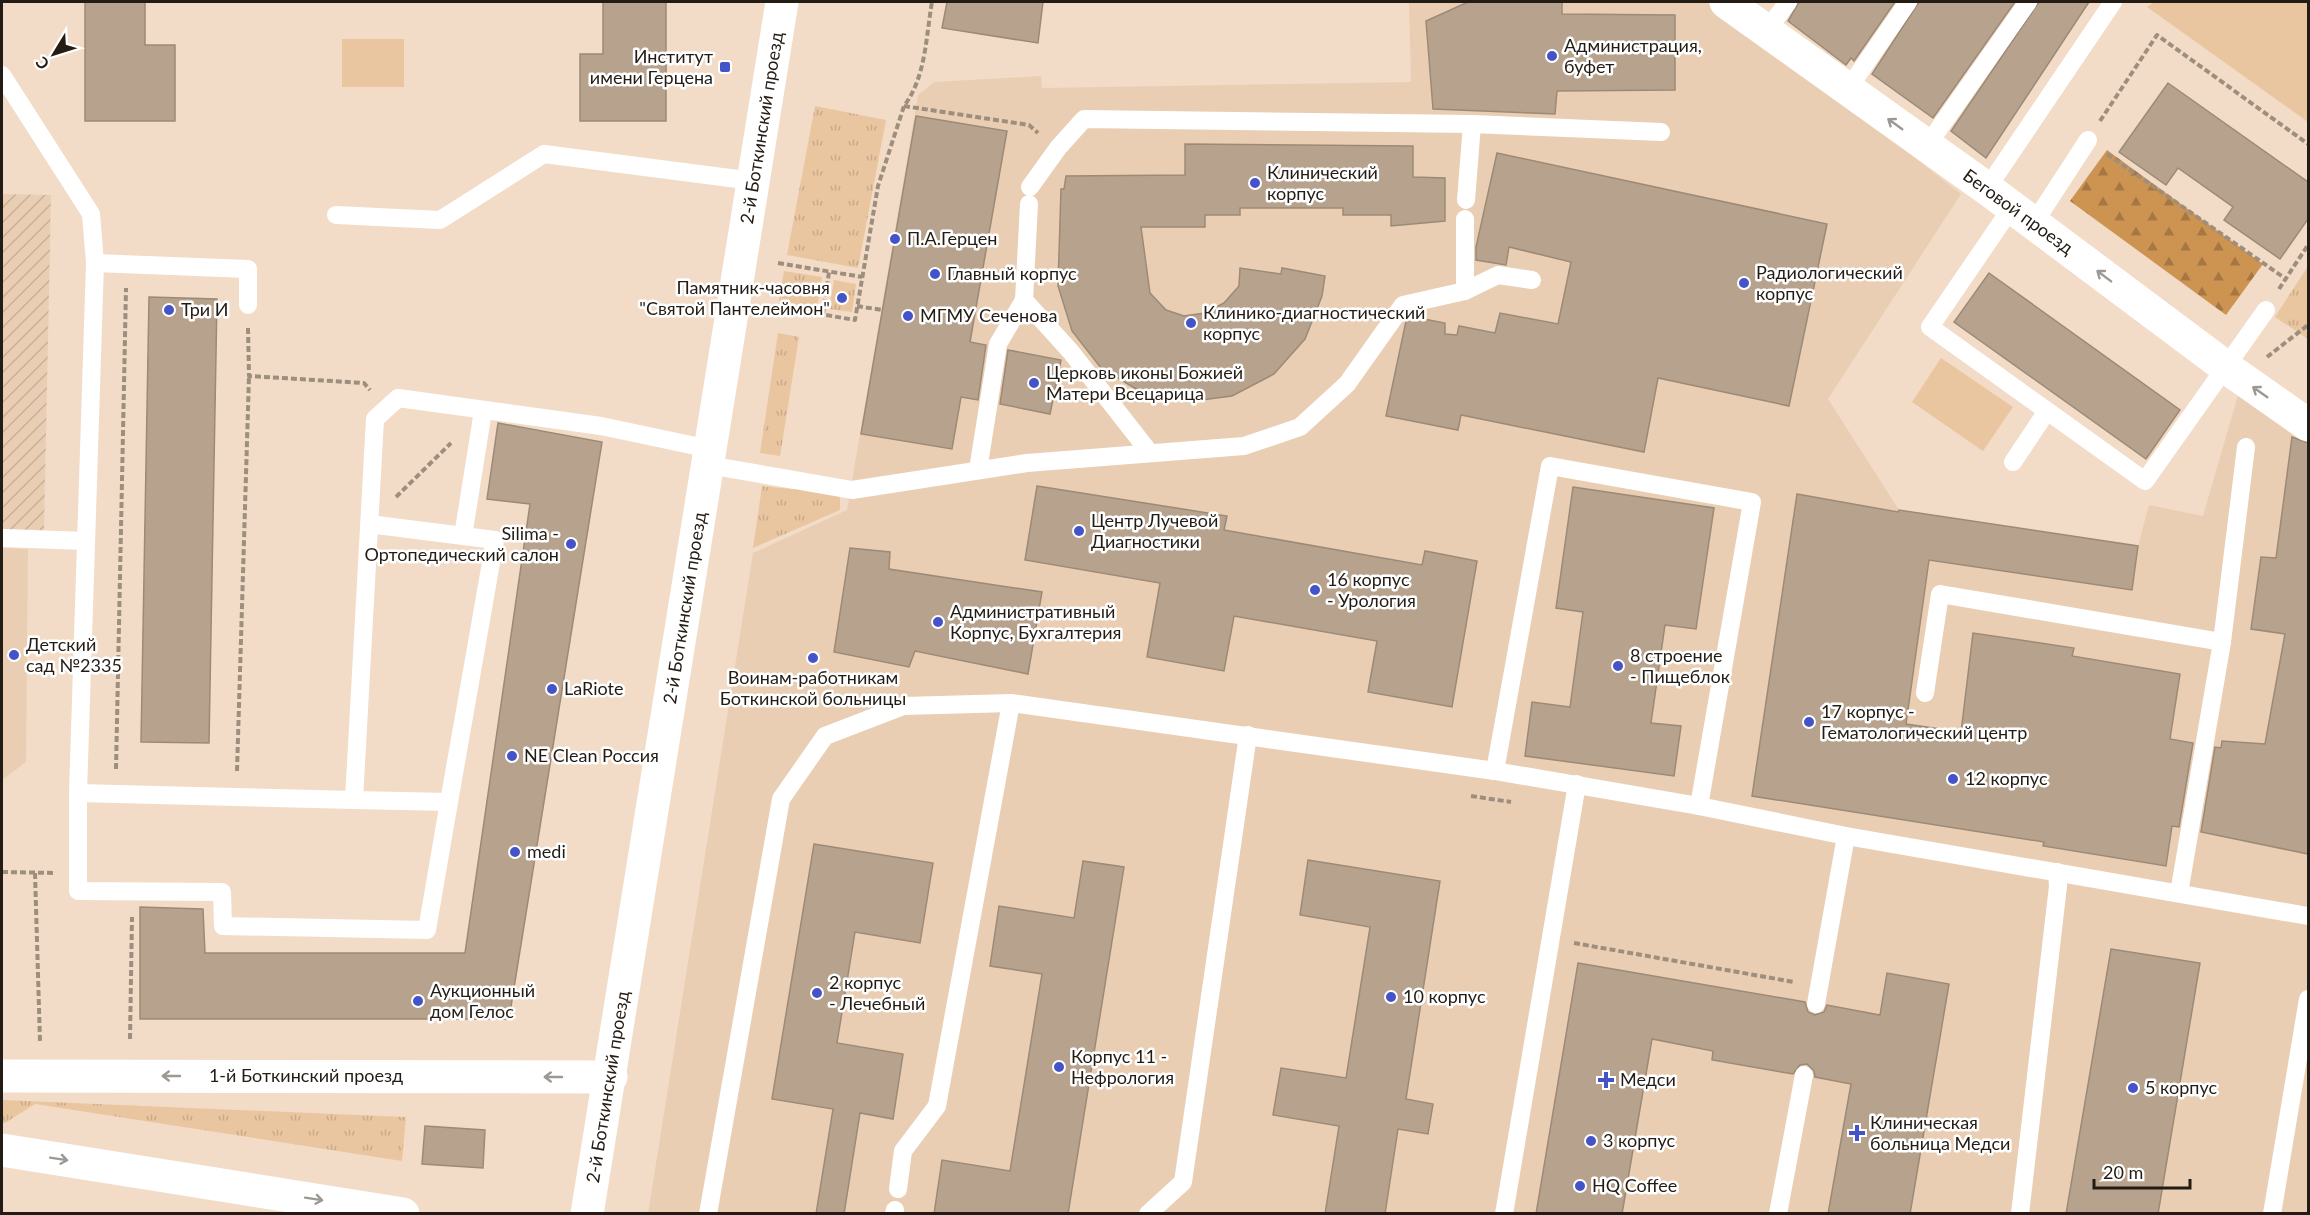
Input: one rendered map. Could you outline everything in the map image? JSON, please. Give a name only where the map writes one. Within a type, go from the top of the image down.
[{"type":"street","name":"2-й Боткинский проезд","points":[[587,1214],[611,1077],[782,2]]},
{"type":"street","name":"Беговой проезд","points":[[1726,2],[2012,207],[2227,368],[2308,425]]},
{"type":"street","name":"1-й Боткинский проезд","points":[[2,1076],[611,1077]]},
{"type":"street","points":[[2,1150],[266,1202],[404,1214]]},
{"type":"lane","points":[[1767,30],[1788,2]]},
{"type":"lane","points":[[1848,89],[1908,2]]},
{"type":"lane","points":[[1926,147],[2028,2]]},
{"type":"lane","points":[[2012,207],[1994,178],[2112,2]]},
{"type":"lane","points":[[2,75],[91,214],[95,263],[78,794],[78,891],[222,892],[223,926],[427,930],[495,540],[369,524]]},
{"type":"lane","points":[[978,470],[998,344],[1024,300],[1030,195],[1058,148],[1084,119],[1472,124],[1661,132]]},
{"type":"lane","points":[[1466,200],[1472,124]]},
{"type":"lane","points":[[2088,140],[2012,207],[1930,327],[2145,481],[2227,368],[2265,310]]},
{"type":"lane","points":[[336,215],[441,220],[544,154],[753,181]]},
{"type":"lane","points":[[1465,219],[1465,291]]},
{"type":"lane","points":[[95,263],[248,269],[248,305]]},
{"type":"lane","points":[[354,800],[375,419],[398,398],[601,426],[709,457],[852,489],[1027,463],[1244,446],[1300,427],[1347,384],[1403,305],[1465,291],[1498,275],[1532,280]]},
{"type":"lane","points":[[1024,300],[1071,352],[1150,453]]},
{"type":"lane","points":[[463,536],[483,411]]},
{"type":"lane","points":[[2013,462],[2047,411]]},
{"type":"lane","points":[[2179,893],[2222,642],[2246,447]]},
{"type":"lane","points":[[1496,771],[1550,466],[1562,468],[1752,502],[1699,806]]},
{"type":"lane","points":[[2,538],[86,541]]},
{"type":"lane","points":[[1924,693],[1940,594],[2222,642]]},
{"type":"lane","points":[[708,1214],[781,799],[825,736],[903,706],[1011,703],[1496,771],[1699,806],[1846,836],[2308,916]]},
{"type":"lane","points":[[898,1189],[903,1151],[937,1106],[1011,703]]},
{"type":"lane","points":[[1148,1214],[1183,1182],[1248,735]]},
{"type":"lane","points":[[1504,1214],[1577,784]]},
{"type":"lane","points":[[78,794],[449,802]]},
{"type":"lane","points":[[1817,995],[1846,836]]},
{"type":"lane","points":[[2020,1214],[2058,886],[2057,872]]},
{"type":"lane","points":[[2272,1214],[2308,999]]},
{"type":"lane","points":[[1779,1214],[1804,1075]]},
{"type":"path","points":[[773,306],[855,320],[878,186],[904,106],[912,96],[919,77],[932,2]]},
{"type":"path","points":[[2286,279],[2088,140],[2157,35],[2308,144]]},
{"type":"path","points":[[904,106],[1029,125],[1058,148]]},
{"type":"path","points":[[2265,310],[2308,245]]},
{"type":"path","points":[[778,263],[862,277]]},
{"type":"path","points":[[115,794],[127,264]]},
{"type":"path","points":[[823,314],[830,272]]},
{"type":"path","points":[[236,797],[249,376],[248,305]]},
{"type":"path","points":[[857,306],[882,310]]},
{"type":"path","points":[[2263,359],[2308,325]]},
{"type":"path","points":[[249,376],[364,383],[386,408]]},
{"type":"path","points":[[369,524],[483,411]]},
{"type":"path","points":[[1462,795],[1521,804]]},
{"type":"path","points":[[2,872],[78,872]]},
{"type":"path","points":[[35,873],[40,1042]]},
{"type":"path","points":[[130,1039],[132,891]]},
{"type":"path","points":[[1551,939],[1817,995]]},
{"type":"shaded area","points":[[1409,2],[1707,2],[1858,113],[1961,194],[1828,399],[1899,510],[2138,546],[2149,505],[2203,516],[2238,395],[2308,443],[2308,1213],[648,1214],[753,553],[847,510],[918,95],[934,82],[1041,76],[1042,88],[1411,82]]},
{"type":"shaded area","points":[[2,194],[51,195],[44,530],[2,529]]},
{"type":"shaded area","name":"Детский сад №2335","points":[[2,548],[28,549],[26,762],[2,780]]},
{"type":"green space","points":[[2154,2],[2308,2],[2308,122],[2147,7]]},
{"type":"green space","points":[[342,39],[404,39],[404,87],[342,87]]},
{"type":"green space","points":[[815,106],[886,120],[858,268],[787,255]]},
{"type":"green space","points":[[2107,150],[2263,264],[2226,315],[2070,201]]},
{"type":"green space","points":[[2308,266],[2308,339],[2275,317]]},
{"type":"green space","points":[[784,271],[822,277],[817,308],[779,301]]},
{"type":"green space","points":[[834,280],[856,284],[852,312],[829,309]]},
{"type":"green space","points":[[778,333],[799,337],[780,456],[760,453]]},
{"type":"green space","points":[[1941,358],[2013,407],[1983,451],[1912,402]]},
{"type":"green space","points":[[762,486],[840,494],[840,510],[753,548]]},
{"type":"green space","points":[[2,1100],[406,1117],[402,1161],[35,1104],[2,1123]]},
{"type":"building","points":[[85,2],[145,2],[145,45],[175,45],[175,121],[85,121]]},
{"type":"building","points":[[603,2],[666,2],[666,121],[580,121],[580,54],[603,54]]},
{"type":"building","points":[[947,2],[1043,2],[1038,43],[942,28]]},
{"type":"building","name":"Администрация, буфет","points":[[1468,2],[1562,2],[1562,14],[1675,15],[1675,90],[1557,91],[1555,114],[1433,109],[1426,21]]},
{"type":"building","points":[[1799,2],[1895,2],[1854,61],[1851,58],[1846,65],[1788,21]]},
{"type":"building","points":[[1919,2],[2015,2],[1933,118],[1872,74]]},
{"type":"building","points":[[2039,2],[2089,2],[1986,158],[1951,131]]},
{"type":"building","points":[[2168,83],[2308,182],[2308,219],[2280,259],[2224,220],[2233,207],[2178,168],[2166,185],[2119,152]]},
{"type":"building","name":"Главный корпус","points":[[916,116],[1007,131],[970,342],[986,345],[978,400],[961,397],[952,449],[861,434]]},
{"type":"building","points":[[1185,144],[1413,146],[1413,177],[1445,178],[1445,221],[1391,226],[1391,215],[1343,215],[1343,208],[1240,208],[1240,215],[1205,215],[1205,227],[1141,227],[1150,293],[1166,310],[1184,316],[1205,313],[1224,303],[1239,286],[1240,268],[1281,274],[1282,268],[1325,276],[1322,296],[1305,339],[1274,374],[1232,396],[1186,402],[1141,392],[1101,368],[1072,331],[1058,286],[1061,189],[1064,189],[1066,176],[1185,175]]},
{"type":"building","points":[[1497,153],[1827,224],[1789,406],[1658,378],[1644,452],[1461,415],[1458,430],[1386,416],[1406,321],[1409,316],[1445,323],[1445,334],[1457,335],[1459,326],[1495,333],[1500,313],[1558,324],[1571,262],[1509,247],[1506,265],[1476,260],[1476,247]]},
{"type":"building","points":[[1989,273],[2180,410],[2146,459],[1954,322]]},
{"type":"building","points":[[149,297],[217,299],[209,743],[141,742]]},
{"type":"building","name":"Церковь иконы Божией Матери Всецарица","points":[[1008,350],[1061,360],[1050,414],[1000,404]]},
{"type":"building","points":[[498,423],[602,442],[509,1019],[140,1019],[140,907],[203,909],[205,953],[465,953],[530,504],[487,499]]},
{"type":"building","points":[[2292,437],[2308,443],[2308,854],[2201,832],[2215,747],[2221,748],[2222,741],[2265,744],[2285,634],[2251,629],[2261,557],[2276,558]]},
{"type":"building","name":"16 корпус - Урология","points":[[1037,486],[1227,516],[1224,530],[1422,565],[1425,551],[1477,561],[1452,707],[1368,692],[1377,641],[1234,616],[1224,671],[1147,657],[1160,583],[1025,560]]},
{"type":"building","name":"8 строение - Пищеблок","points":[[1573,487],[1714,508],[1696,629],[1665,625],[1651,723],[1681,726],[1674,776],[1525,756],[1532,702],[1570,707],[1583,612],[1556,608]]},
{"type":"building","points":[[1797,494],[1898,512],[1899,510],[2138,546],[2132,590],[1929,560],[1906,724],[1961,732],[1973,633],[2074,648],[2072,656],[2180,674],[2170,739],[2193,743],[2179,827],[2172,826],[2166,866],[2043,846],[2044,842],[1752,796]]},
{"type":"building","name":"Административный Корпус, Бухгалтерия","points":[[850,548],[890,552],[889,569],[1042,592],[1028,674],[915,651],[909,667],[834,652]]},
{"type":"building","name":"2 корпус - Лечебный","points":[[814,844],[933,863],[920,943],[855,932],[837,1043],[903,1054],[893,1119],[860,1113],[844,1214],[816,1214],[833,1109],[772,1099]]},
{"type":"building","name":"10 корпус","points":[[1308,860],[1440,881],[1406,1099],[1433,1104],[1428,1134],[1398,1129],[1385,1214],[1325,1214],[1339,1126],[1273,1115],[1281,1068],[1346,1078],[1370,927],[1300,915]]},
{"type":"building","name":"Корпус 11 - Нефрология","points":[[1083,861],[1124,867],[1068,1214],[934,1214],[942,1160],[1010,1171],[1042,974],[990,966],[999,906],[1074,918]]},
{"type":"building","name":"5 корпус","points":[[2111,949],[2200,963],[2158,1214],[2066,1214]]},
{"type":"building","points":[[1578,963],[1805,1002],[1808,1012],[1815,1015],[1824,1012],[1827,1005],[1880,1015],[1887,973],[1949,984],[1910,1214],[1828,1214],[1851,1084],[1815,1077],[1814,1071],[1807,1064],[1800,1065],[1793,1074],[1712,1060],[1713,1051],[1652,1039],[1622,1214],[1536,1214]]},
{"type":"building","points":[[425,1126],[485,1130],[483,1168],[422,1164]]},
{"type":"place","name":"Администрация, буфет","points":[[1552,56]]},
{"type":"place","name":"Институт имени Герцена","points":[[725,67]]},
{"type":"place","name":"Клинический корпус","points":[[1255,183]]},
{"type":"place","name":"П.А.Герцен","points":[[895,239]]},
{"type":"place","name":"Главный корпус","points":[[935,274]]},
{"type":"place","name":"Радиологический корпус","points":[[1744,283]]},
{"type":"place","name":"Памятник-часовня \"Святой Пантелеймон\"","points":[[842,298]]},
{"type":"place","name":"Три И","points":[[169,310]]},
{"type":"place","name":"МГМУ Сеченова","points":[[908,316]]},
{"type":"place","name":"Клинико-диагностический корпус","points":[[1191,323]]},
{"type":"place","name":"Церковь иконы Божией Матери Всецарица","points":[[1034,383]]},
{"type":"place","name":"Центр Лучевой Диагностики","points":[[1079,531]]},
{"type":"place","name":"Silima - Ортопедический салон","points":[[571,544]]},
{"type":"place","name":"16 корпус - Урология","points":[[1315,590]]},
{"type":"place","name":"Административный Корпус, Бухгалтерия","points":[[938,622]]},
{"type":"place","name":"Детский сад №2335","points":[[14,655]]},
{"type":"place","name":"Воинам-работникам Боткинской больницы","points":[[813,658]]},
{"type":"place","name":"8 строение - Пищеблок","points":[[1618,666]]},
{"type":"place","name":"LaRiote","points":[[552,689]]},
{"type":"place","name":"17 корпус - Гематологический центр","points":[[1809,722]]},
{"type":"place","name":"NE Clean Россия","points":[[512,756]]},
{"type":"place","name":"12 корпус","points":[[1953,779]]},
{"type":"place","name":"medi","points":[[515,852]]},
{"type":"place","name":"2 корпус - Лечебный","points":[[817,993]]},
{"type":"place","name":"10 корпус","points":[[1391,997]]},
{"type":"place","name":"Аукционный дом Гелос","points":[[418,1001]]},
{"type":"place","name":"Корпус 11 - Нефрология","points":[[1059,1067]]},
{"type":"place","name":"Медси","points":[[1606,1080]]},
{"type":"place","name":"5 корпус","points":[[2133,1088]]},
{"type":"place","name":"Клиническая больница Медси","points":[[1857,1133]]},
{"type":"place","name":"3 корпус","points":[[1591,1141]]},
{"type":"place","name":"HQ Coffee","points":[[1580,1186]]}]
